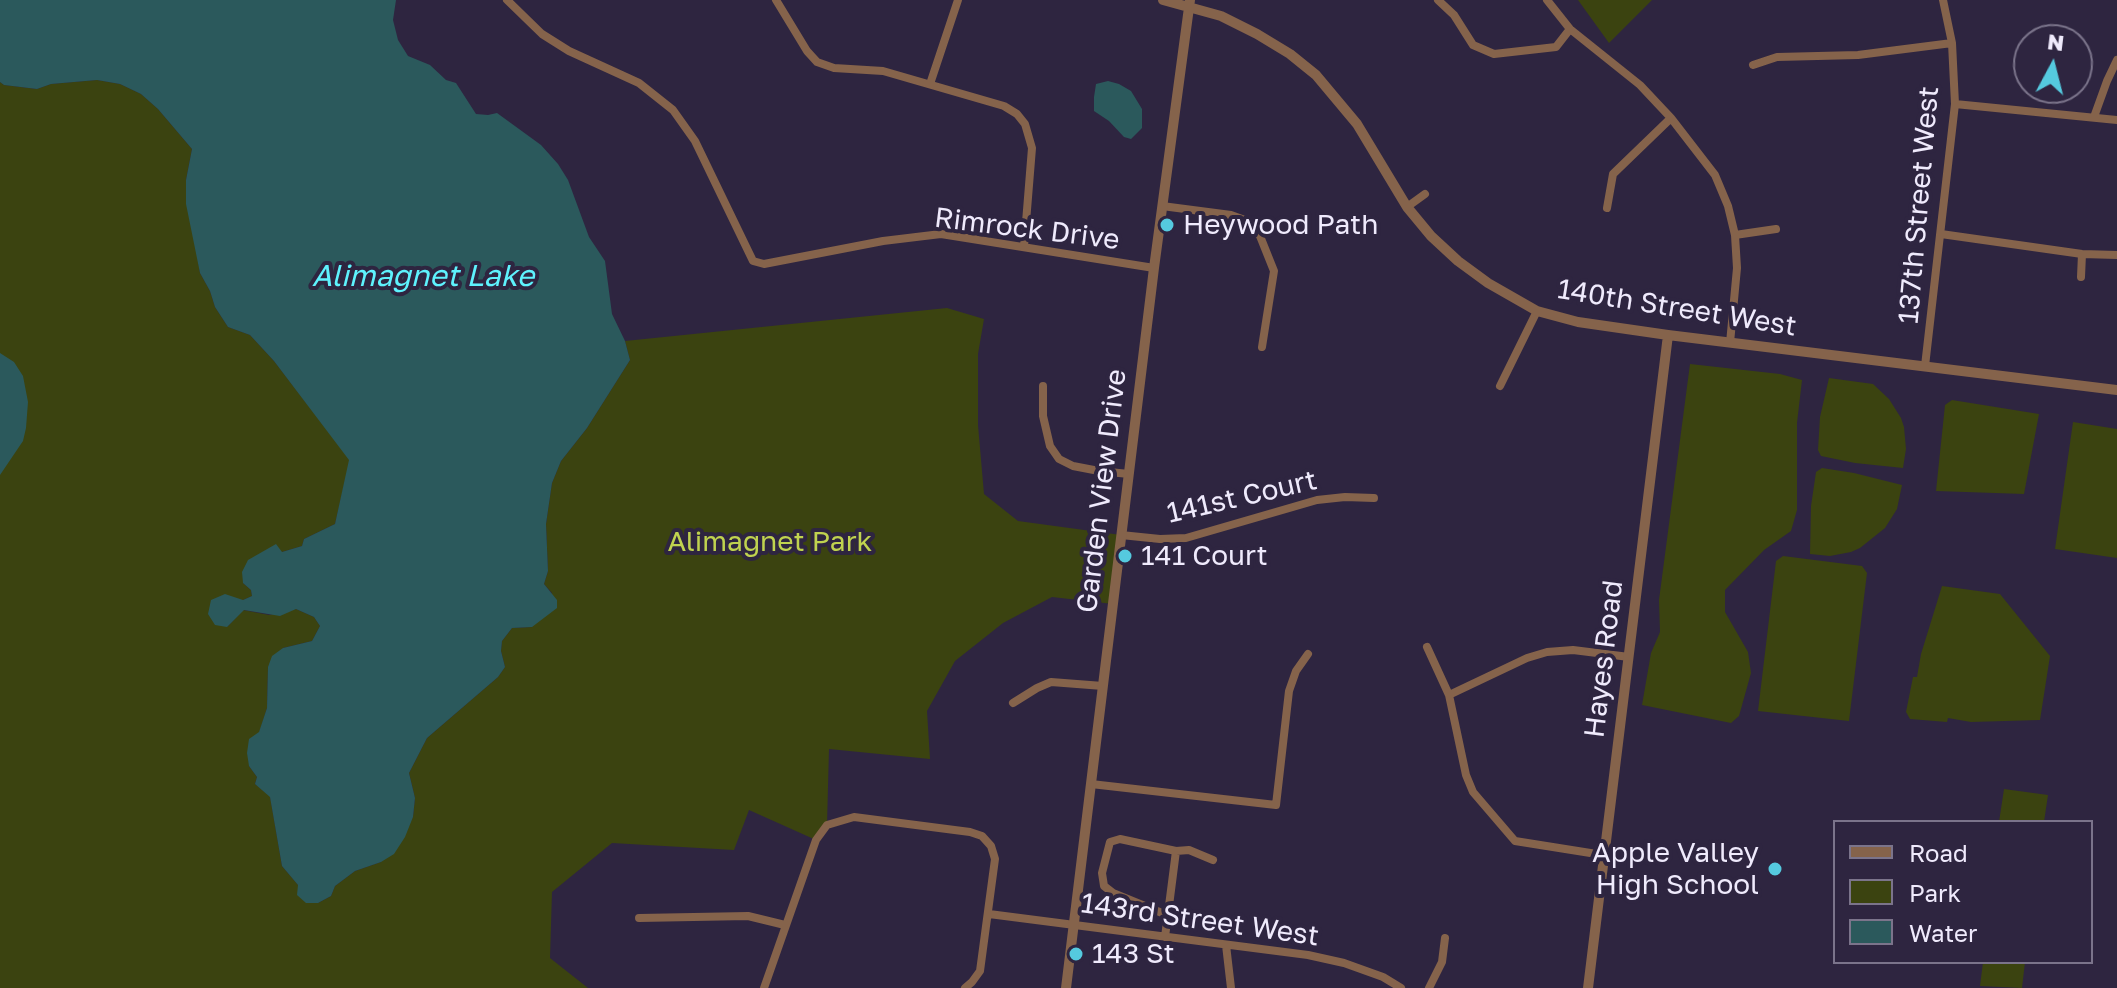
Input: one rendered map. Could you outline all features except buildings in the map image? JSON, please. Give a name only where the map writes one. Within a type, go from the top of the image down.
[{"type":"street","name":"Rimrock Drive","points":[[507,0],[542,34],[569,51],[639,83],[673,110],[695,141],[753,261],[764,264],[883,241],[941,234],[1154,268]]},
{"type":"street","points":[[776,0],[817,62],[834,68],[883,71],[1004,106],[1017,114],[1025,124],[1032,148],[1024,247]]},
{"type":"street","points":[[930,84],[958,0]]},
{"type":"street","name":"140th Street West","points":[[1163,0],[1190,4],[1221,16],[1290,54],[1316,75],[1357,124],[1407,207],[1431,236],[1488,283],[1537,311],[1578,322],[1668,335],[2117,390]]},
{"type":"street","points":[[1438,0],[1454,15],[1473,45],[1494,54],[1556,47],[1570,29]]},
{"type":"street","points":[[1547,0],[1570,29],[1640,85],[1671,118],[1715,175],[1728,206],[1735,235],[1737,268],[1730,343]]},
{"type":"street","name":"137th Street West","points":[[1925,366],[1955,104],[1952,43],[1943,0]]},
{"type":"street","name":"Garden View Drive","points":[[1066,988],[1154,268],[1190,4]]},
{"type":"street","points":[[1753,65],[1777,57],[1858,55],[1952,43]]},
{"type":"street","points":[[2094,117],[2117,60]]},
{"type":"street","points":[[1955,104],[2117,120]]},
{"type":"street","points":[[1607,208],[1613,174],[1671,118]]},
{"type":"street","points":[[1407,207],[1425,194]]},
{"type":"street","points":[[1162,206],[1231,215],[1245,220],[1260,236],[1274,271],[1262,347]]},
{"type":"street","points":[[1735,235],[1776,229]]},
{"type":"street","points":[[1941,234],[2082,254],[2117,255]]},
{"type":"street","points":[[2081,277],[2082,254]]},
{"type":"street","points":[[1500,386],[1537,311]]},
{"type":"street","name":"Hayes Road","points":[[1588,988],[1668,335]]},
{"type":"street","points":[[1043,386],[1043,416],[1050,446],[1059,459],[1073,466],[1129,474]]},
{"type":"street","name":"141st Court","points":[[1121,535],[1186,538],[1317,500],[1374,498]]},
{"type":"street","points":[[1427,647],[1449,695],[1466,775],[1473,792],[1515,841],[1603,855]]},
{"type":"street","points":[[1449,695],[1527,658],[1547,652],[1573,650],[1629,657]]},
{"type":"street","points":[[1091,784],[1276,805],[1289,691],[1296,671],[1308,654]]},
{"type":"street","points":[[1013,703],[1051,682],[1103,686]]},
{"type":"street","points":[[764,988],[816,840],[827,825],[854,817],[970,832],[982,836],[991,846],[995,859],[980,971],[965,988]]},
{"type":"street","points":[[1167,915],[1113,893],[1104,886],[1102,873],[1110,842],[1120,839],[1176,851],[1189,850],[1213,860]]},
{"type":"street","points":[[1165,937],[1176,851]]},
{"type":"street","name":"143rd Street West","points":[[989,914],[1308,955],[1344,963],[1383,977],[1401,988]]},
{"type":"street","points":[[639,918],[748,916],[785,925]]},
{"type":"street","points":[[1429,988],[1442,962],[1445,938]]},
{"type":"street","points":[[1226,945],[1231,988]]},
{"type":"green space","points":[[1578,0],[1652,0],[1609,43]]},
{"type":"green space","name":"Alimagnet Park","points":[[97,80],[120,84],[141,94],[192,149],[186,180],[200,273],[215,307],[228,327],[250,335],[274,361],[350,460],[335,524],[304,539],[302,546],[282,552],[243,583],[251,590],[252,596],[243,600],[227,627],[243,610],[269,615],[296,609],[314,617],[320,626],[312,641],[283,648],[268,667],[267,708],[249,766],[257,777],[255,784],[270,796],[282,866],[318,903],[331,896],[335,886],[355,871],[381,862],[413,817],[415,798],[409,773],[427,738],[498,677],[505,667],[502,641],[512,628],[532,627],[552,593],[544,584],[548,571],[546,524],[552,483],[561,461],[587,428],[630,360],[625,341],[947,308],[984,319],[978,354],[978,425],[984,494],[1018,521],[1121,535],[1113,604],[1052,597],[1003,623],[955,661],[927,711],[930,759],[829,749],[827,825],[816,840],[749,810],[734,850],[612,843],[552,892],[550,958],[588,988],[0,988],[0,82],[37,89],[51,84]]},
{"type":"green space","points":[[1690,364],[1780,374],[1802,380],[1797,423],[1797,510],[1791,531],[1764,550],[1725,590],[1725,612],[1748,652],[1751,673],[1739,716],[1731,723],[1642,705],[1651,653],[1660,632],[1659,600]]},
{"type":"green space","points":[[1829,378],[1873,384],[1889,399],[1904,427],[1906,449],[1903,468],[1821,456],[1818,450],[1820,417]]},
{"type":"green space","points":[[1952,400],[2039,414],[2024,494],[1936,491],[1945,405]]},
{"type":"green space","points":[[2073,422],[2117,429],[2117,558],[2055,549]]},
{"type":"green space","points":[[1822,468],[1902,485],[1897,509],[1885,528],[1851,552],[1830,556],[1810,554],[1811,506],[1816,472]]},
{"type":"green space","points":[[1783,556],[1862,566],[1867,573],[1849,721],[1758,711],[1776,561]]},
{"type":"green space","points":[[1942,586],[2000,594],[2050,656],[2040,720],[1971,722],[1948,718],[1947,722],[1910,719],[1906,712],[1913,677],[1917,677]]},
{"type":"green space","points":[[2004,789],[2048,795],[2044,820],[1999,820]]},
{"type":"green space","points":[[1983,964],[2025,964],[2022,988],[1980,986]]},
{"type":"water","name":"Alimagnet Lake","points":[[0,0],[396,0],[393,20],[398,40],[408,56],[430,65],[446,80],[456,83],[476,114],[497,113],[541,145],[568,180],[589,237],[605,261],[612,314],[630,360],[587,428],[561,461],[552,483],[546,524],[548,571],[544,584],[557,600],[557,608],[532,627],[512,628],[502,641],[505,667],[498,677],[427,738],[409,773],[415,798],[413,817],[394,854],[355,871],[335,886],[331,896],[318,903],[306,903],[297,895],[298,885],[282,866],[270,797],[255,784],[257,777],[249,766],[247,753],[249,739],[259,732],[267,708],[268,667],[272,656],[283,648],[312,641],[320,626],[314,617],[296,609],[280,616],[244,610],[227,627],[215,625],[208,614],[211,600],[225,594],[243,600],[252,596],[251,590],[243,583],[242,572],[248,560],[276,544],[282,552],[302,546],[304,539],[335,524],[349,460],[274,361],[250,335],[228,327],[215,307],[200,273],[186,204],[186,180],[192,149],[158,109],[141,94],[120,84],[97,80],[51,84],[37,89],[0,82]]},
{"type":"water","points":[[1108,81],[1131,91],[1142,109],[1142,128],[1131,139],[1124,137],[1094,111],[1096,84]]},
{"type":"water","points":[[0,353],[14,362],[23,376],[28,402],[23,441],[0,475]]},
{"type":"place","name":"Heywood Path","points":[[1167,225]]},
{"type":"place","name":"141 Court","points":[[1125,556]]},
{"type":"place","name":"Apple Valley High School","points":[[1775,869]]},
{"type":"place","name":"143 St","points":[[1076,954]]}]
